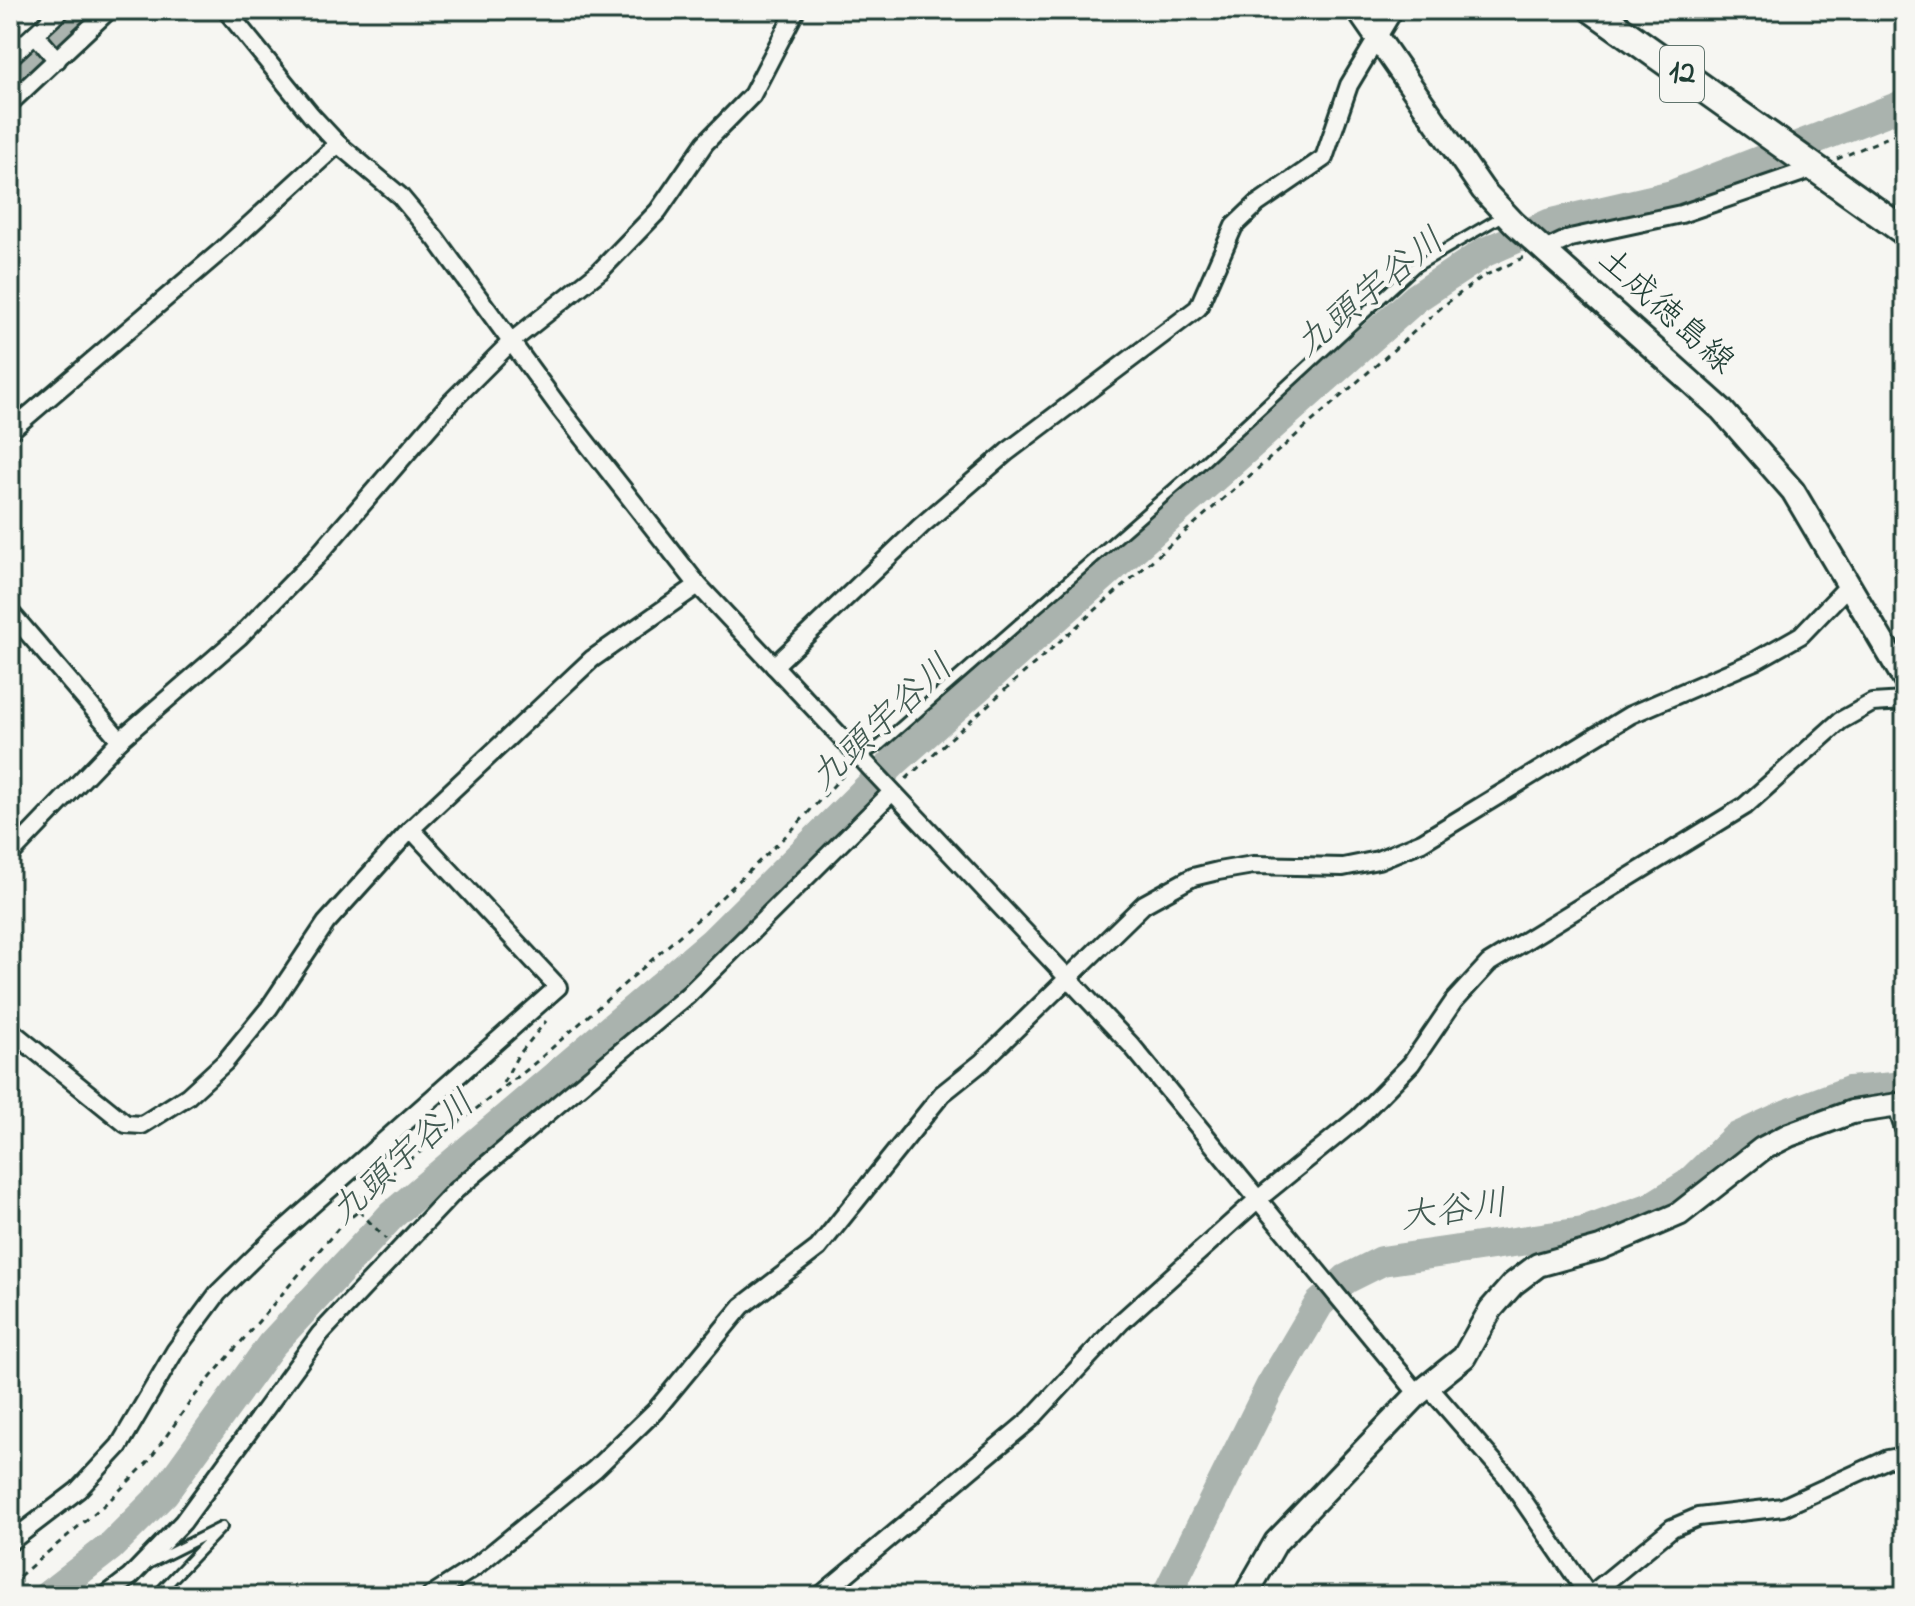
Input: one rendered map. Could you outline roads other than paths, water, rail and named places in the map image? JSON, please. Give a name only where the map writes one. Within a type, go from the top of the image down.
[{"type":"main road","name":"土成徳島線","points":[[1358,10],[1379,36],[1483,190],[1510,219],[1721,409],[1793,491],[1905,680]]},
{"type":"main road","name":"12","points":[[1593,10],[1905,232]]},
{"type":"main road","points":[[1245,1596],[1276,1542],[1423,1390],[1464,1357],[1491,1309],[1513,1284],[1538,1265],[1600,1248],[1679,1214],[1762,1149],[1789,1135],[1852,1112],[1900,1104]]},
{"type":"street","points":[[10,57],[37,37],[61,10]]},
{"type":"street","points":[[10,103],[55,57],[109,10]]},
{"type":"street","points":[[226,10],[338,144],[400,196],[698,585],[1132,1046],[1339,1302],[1507,1477],[1589,1596],[1672,1528],[1698,1517],[1783,1507],[1888,1459],[1905,1456]]},
{"type":"street","points":[[10,855],[120,740],[239,637],[303,571],[451,402],[512,341],[600,271],[658,211],[705,143],[752,95],[796,10]]},
{"type":"street","points":[[774,666],[921,526],[1007,452],[1198,308],[1234,226],[1257,204],[1324,158],[1339,107],[1394,10]]},
{"type":"street","points":[[37,37],[55,57]]},
{"type":"street","points":[[10,431],[222,250],[338,144]]},
{"type":"street","points":[[1542,248],[1570,238],[1681,214],[1810,165]]},
{"type":"street","points":[[430,1596],[475,1567],[559,1500],[645,1421],[742,1306],[818,1248],[942,1094],[982,1062],[1144,904],[1193,877],[1253,865],[1343,867],[1378,860],[1422,842],[1630,715],[1755,661],[1801,635],[1850,584]]},
{"type":"street","points":[[10,1030],[126,1124],[142,1125],[188,1096],[225,1062],[269,1008],[326,923],[411,829],[592,659],[698,585]]},
{"type":"street","points":[[10,612],[120,740]]},
{"type":"street","points":[[820,1596],[1031,1419],[1121,1322],[1257,1200],[1358,1118],[1411,1064],[1454,1001],[1489,963],[1745,806],[1840,721],[1872,703],[1905,701]]},
{"type":"street","points":[[105,1596],[139,1568],[183,1522],[320,1334],[435,1211],[688,995],[890,791]]},
{"type":"street","points":[[10,1542],[78,1490],[119,1446],[175,1351],[218,1293],[270,1242],[558,987],[411,829]]},
{"type":"street","points":[[1900,1104],[1905,1132]]},
{"type":"lane","points":[[862,759],[1196,469],[1415,267],[1510,219]]},
{"type":"lane","points":[[139,1568],[222,1527],[156,1596]]},
{"type":"waterway","points":[[10,80],[82,10]]},
{"type":"waterway","name":"九頭宇谷川","points":[[47,1596],[110,1547],[164,1493],[271,1345],[392,1215],[713,942],[894,762],[1416,298],[1485,252],[1551,223],[1672,195],[1905,104]]},
{"type":"waterway","name":"大谷川","points":[[1166,1596],[1270,1387],[1319,1304],[1346,1279],[1382,1261],[1583,1232],[1651,1207],[1688,1184],[1735,1138],[1787,1114],[1849,1091],[1905,1086]]}]
